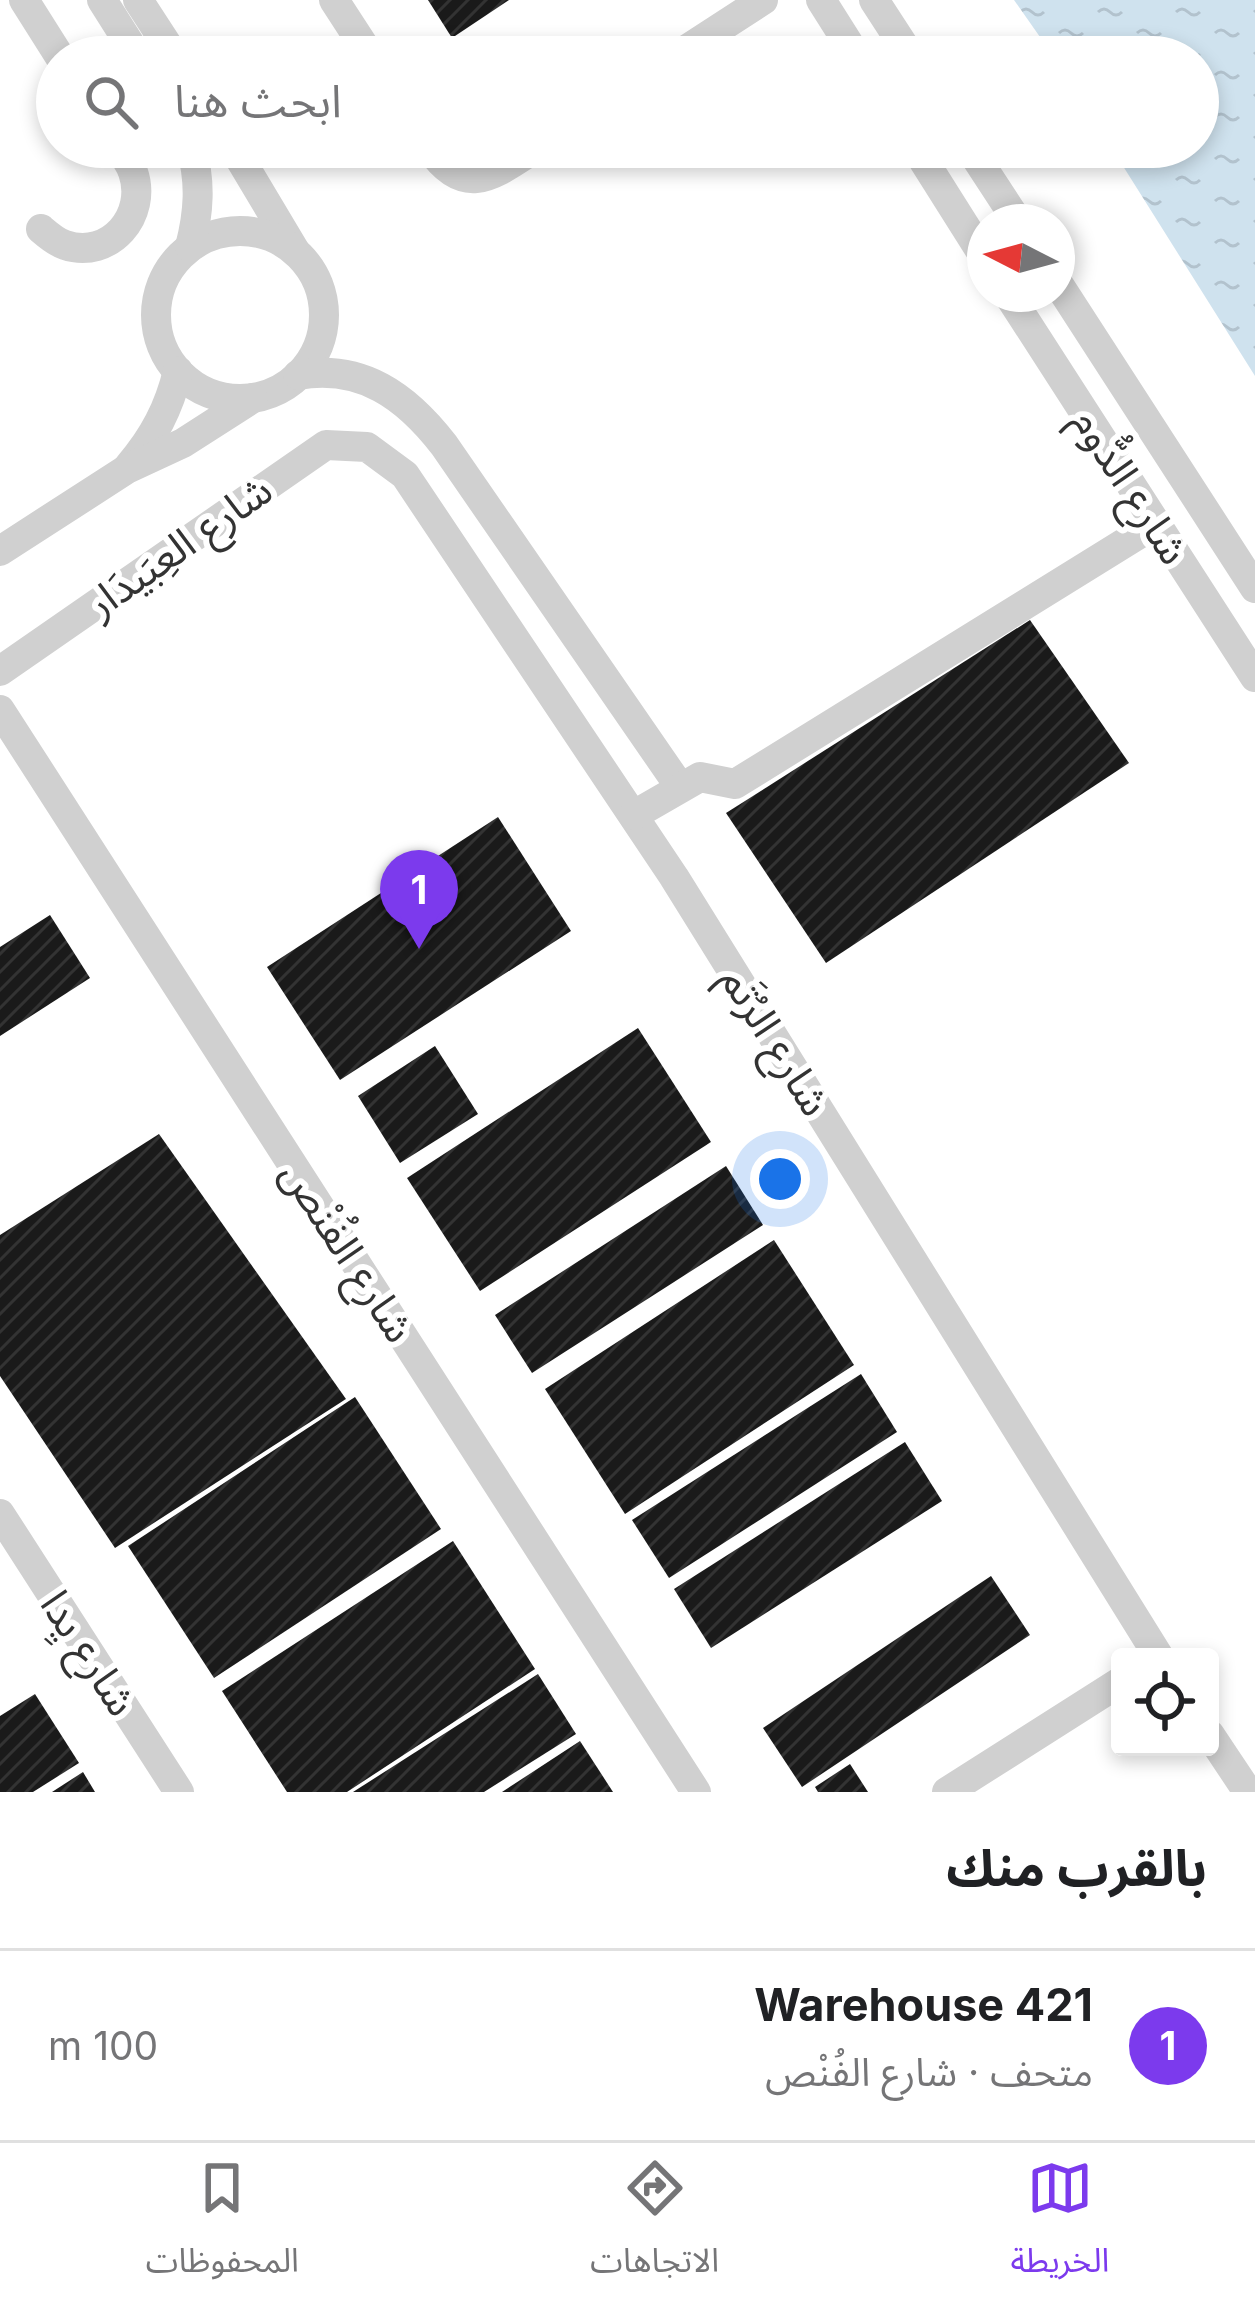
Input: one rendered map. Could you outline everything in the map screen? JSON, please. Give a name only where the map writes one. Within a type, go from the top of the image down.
[{"type":"street","points":[[24,0],[47,36]]},
{"type":"street","points":[[101,0],[124,36]]},
{"type":"street","points":[[138,0],[161,36]]},
{"type":"street","points":[[334,0],[357,36]]},
{"type":"street","points":[[707,36],[763,0]]},
{"type":"street","points":[[821,0],[844,36]]},
{"type":"street","points":[[874,0],[897,36]]},
{"type":"street","points":[[40,229],[62,245],[88,248],[112,240],[131,220],[138,195],[132,168]]},
{"type":"street","points":[[190,247],[198,215],[196,168]]},
{"type":"street","points":[[245,168],[312,271],[322,295],[320,341],[298,375],[269,394],[253,398],[207,392],[178,371],[160,342],[156,315],[160,287],[173,263],[209,236],[232,230],[255,231],[296,251]]},
{"type":"street","points":[[445,168],[476,179],[505,168]]},
{"type":"street","points":[[928,168],[967,229]]},
{"type":"street","points":[[983,168],[1006,204]]},
{"type":"street","name":"شارع الدُّوم","points":[[1075,310],[1255,588]]},
{"type":"street","name":"شارع الدُّوم","points":[[1020,312],[1255,677]]},
{"type":"street","points":[[324,321],[356,376]]},
{"type":"street","points":[[127,469],[160,424],[178,371]]},
{"type":"street","points":[[298,375],[356,376],[400,399],[431,428],[680,787]]},
{"type":"street","points":[[0,551],[127,469],[183,443],[253,398]]},
{"type":"street","name":"شارع العِبَيدَار","points":[[0,671],[326,445],[367,447]]},
{"type":"street","name":"شارع الرُتَم","points":[[367,447],[405,475],[634,815],[1153,1648]]},
{"type":"street","points":[[634,815],[700,777],[735,784],[1155,524]]},
{"type":"street","name":"شارع الفُنْص","points":[[0,710],[696,1792]]},
{"type":"street","name":"شارع يِدا","points":[[0,1514],[179,1792]]},
{"type":"street","points":[[947,1792],[1111,1688]]},
{"type":"street","points":[[1219,1749],[1247,1792]]},
{"type":"water","points":[[1014,0],[1255,0],[1255,376],[1124,168],[1219,168],[1219,36],[1039,36]]},
{"type":"building","points":[[428,0],[509,0],[455,36]]},
{"type":"building","points":[[1030,620],[1129,763],[826,963],[726,813]]},
{"type":"building","points":[[498,817],[571,931],[340,1080],[267,967]]},
{"type":"building","points":[[50,915],[90,978],[0,1036],[0,947]]},
{"type":"building","points":[[638,1028],[711,1142],[480,1291],[407,1178]]},
{"type":"building","points":[[435,1046],[478,1114],[400,1163],[358,1096]]},
{"type":"building","points":[[159,1134],[346,1399],[115,1548],[0,1376],[0,1235]]},
{"type":"building","points":[[726,1166],[763,1225],[532,1373],[495,1315]]},
{"type":"building","points":[[774,1240],[854,1365],[625,1514],[545,1389]]},
{"type":"building","points":[[861,1374],[897,1432],[669,1578],[632,1520]]},
{"type":"building","points":[[355,1397],[441,1529],[214,1678],[128,1546]]},
{"type":"building","points":[[905,1442],[942,1501],[711,1648],[674,1589]]},
{"type":"building","points":[[453,1541],[535,1669],[347,1792],[287,1792],[222,1691]]},
{"type":"building","points":[[991,1576],[1030,1635],[802,1787],[763,1728]]},
{"type":"building","points":[[538,1674],[576,1734],[484,1792],[353,1792]]},
{"type":"building","points":[[35,1694],[79,1763],[33,1792],[0,1792],[0,1716]]},
{"type":"building","points":[[580,1741],[613,1792],[502,1792]]},
{"type":"building","points":[[850,1764],[868,1792],[818,1792],[815,1787]]},
{"type":"building","points":[[83,1772],[95,1792],[52,1792]]},
{"type":"place","name":"Warehouse 421","points":[[419,949]]}]
